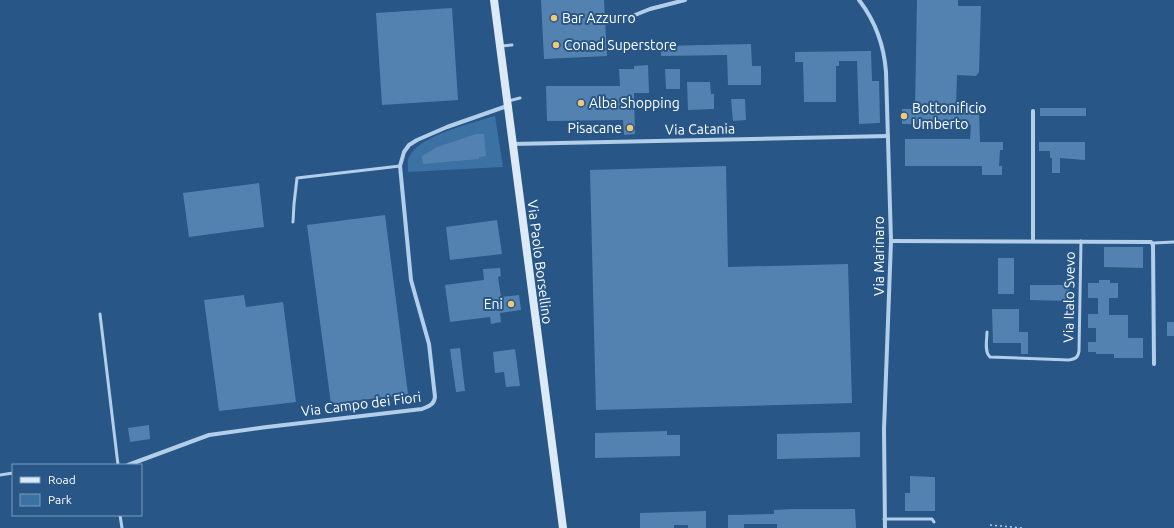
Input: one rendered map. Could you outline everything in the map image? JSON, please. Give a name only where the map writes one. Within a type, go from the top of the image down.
[{"type":"main road","name":"Via Paolo Borsellino","points":[[494,0],[506,104],[563,528]]},
{"type":"street","points":[[630,17],[650,8],[685,0]]},
{"type":"street","name":"Via Marinaro","points":[[859,0],[874,23],[883,49],[886,72],[891,241],[884,429],[885,528]]},
{"type":"street","name":"Via Campo dei Fiori","points":[[131,464],[209,435],[422,409],[431,406],[435,397],[429,344],[411,280],[400,166],[404,152],[417,140],[506,104]]},
{"type":"street","points":[[1033,111],[1033,241]]},
{"type":"street","name":"Via Catania","points":[[512,144],[888,136]]},
{"type":"street","name":"Via Italo Svevo","points":[[891,241],[1150,241],[1153,243]]},
{"type":"street","points":[[1153,243],[1154,364]]},
{"type":"lane","points":[[499,46],[512,45]]},
{"type":"lane","points":[[506,104],[520,98]]},
{"type":"lane","points":[[293,222],[297,178],[400,166]]},
{"type":"lane","name":"Via Italo Svevo","points":[[986,332],[987,352],[990,357],[1069,360],[1079,356],[1081,241]]},
{"type":"lane","name":"Via Italo Svevo","points":[[1153,243],[1174,242]]},
{"type":"lane","points":[[100,314],[118,464]]},
{"type":"lane","points":[[0,475],[12,473]]},
{"type":"lane","points":[[120,516],[122,528]]},
{"type":"lane","points":[[884,519],[932,519],[934,522]]},
{"type":"path","points":[[990,526],[1022,528]]},
{"type":"green space","points":[[495,116],[503,167],[408,172],[409,157],[415,149],[424,142],[461,126]]},
{"type":"building","points":[[541,0],[604,0],[607,56],[544,59]]},
{"type":"building","points":[[917,0],[958,0],[958,6],[981,6],[979,72],[976,76],[957,75],[956,107],[972,107],[972,110],[979,110],[980,142],[1003,142],[1003,150],[1000,150],[999,166],[1002,166],[1002,175],[982,175],[982,166],[905,166],[905,139],[970,139],[971,125],[902,124],[902,109],[915,109]]},
{"type":"building","points":[[452,8],[458,100],[382,105],[376,13]]},
{"type":"building","points":[[751,44],[752,66],[761,66],[761,85],[728,85],[727,55],[661,56],[661,46]]},
{"type":"building","points":[[871,51],[872,81],[879,81],[880,123],[859,124],[857,61],[839,61],[839,66],[836,66],[836,102],[804,102],[803,62],[795,62],[795,52]]},
{"type":"building","name":"Alba Shopping","points":[[648,65],[649,93],[634,93],[635,134],[624,135],[623,120],[547,121],[546,86],[620,86],[619,69],[634,69],[634,66]]},
{"type":"building","points":[[665,69],[680,69],[680,89],[666,89]]},
{"type":"building","points":[[687,82],[710,82],[711,94],[714,94],[714,109],[688,110]]},
{"type":"building","points":[[731,99],[745,99],[746,120],[733,121]]},
{"type":"building","points":[[1040,108],[1086,108],[1086,116],[1040,116]]},
{"type":"building","points":[[476,134],[484,134],[486,156],[479,157],[479,159],[423,164],[422,156],[437,147]]},
{"type":"building","points":[[1039,142],[1085,142],[1085,160],[1060,158],[1060,173],[1052,173],[1052,158],[1050,158],[1050,151],[1039,151]]},
{"type":"building","points":[[726,166],[728,267],[848,264],[852,403],[596,410],[590,170]]},
{"type":"building","points":[[259,183],[264,227],[189,237],[183,193]]},
{"type":"building","points":[[385,215],[408,394],[331,404],[307,225]]},
{"type":"building","points":[[497,220],[502,254],[450,260],[446,227]]},
{"type":"building","points":[[1104,247],[1143,247],[1143,268],[1104,267]]},
{"type":"building","points":[[998,258],[1014,258],[1014,294],[998,294]]},
{"type":"building","points":[[500,268],[501,276],[498,277],[501,297],[519,295],[521,310],[500,313],[501,322],[491,324],[490,317],[450,322],[445,285],[484,280],[483,269]]},
{"type":"building","points":[[1099,280],[1110,280],[1110,283],[1118,283],[1118,298],[1109,298],[1109,315],[1128,315],[1128,338],[1143,338],[1143,358],[1114,358],[1114,354],[1096,354],[1096,352],[1088,352],[1088,342],[1096,342],[1096,328],[1088,328],[1088,314],[1098,314],[1098,298],[1088,298],[1088,283],[1099,283]]},
{"type":"building","points":[[1030,285],[1069,285],[1069,301],[1030,300]]},
{"type":"building","points":[[244,295],[246,307],[283,302],[296,402],[219,411],[204,300]]},
{"type":"building","points":[[992,309],[1019,309],[1019,332],[1028,332],[1028,354],[1021,354],[1021,343],[993,343]]},
{"type":"building","points":[[1167,322],[1174,322],[1174,336],[1167,336]]},
{"type":"building","points":[[460,348],[465,391],[456,392],[450,349]]},
{"type":"building","points":[[515,349],[520,386],[506,387],[504,372],[495,373],[493,352]]},
{"type":"building","points":[[149,425],[150,439],[130,442],[128,428]]},
{"type":"building","points":[[667,431],[667,435],[680,435],[680,456],[595,458],[595,433]]},
{"type":"building","points":[[860,432],[860,457],[777,459],[777,434]]},
{"type":"building","points":[[910,476],[935,477],[935,511],[905,511],[905,493],[910,493]]},
{"type":"building","points":[[855,509],[856,528],[777,528],[777,524],[744,524],[744,528],[728,528],[728,515],[774,514],[774,510]]},
{"type":"building","points":[[706,511],[706,528],[688,528],[688,525],[674,525],[674,528],[640,528],[640,513]]},
{"type":"place","name":"Bar Azzurro","points":[[554,18]]},
{"type":"place","name":"Conad Superstore","points":[[556,45]]},
{"type":"place","name":"Alba Shopping","points":[[581,103]]},
{"type":"place","name":"Bottonificio Umberto","points":[[904,116]]},
{"type":"place","name":"Pisacane","points":[[630,128]]},
{"type":"place","name":"Eni","points":[[511,304]]}]
